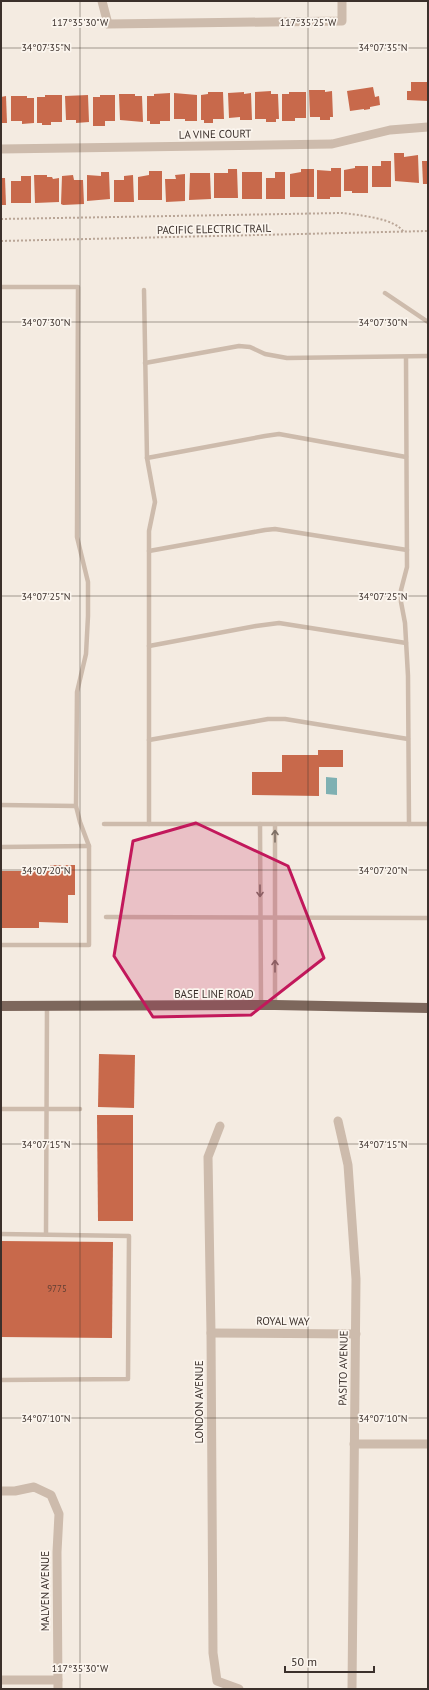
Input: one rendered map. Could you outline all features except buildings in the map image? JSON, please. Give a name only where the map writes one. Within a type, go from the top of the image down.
[{"type":"main road","name":"BASE LINE ROAD","points":[[1,1006],[276,1005],[428,1008]]},
{"type":"street","points":[[102,1],[108,24],[342,21],[342,1]]},
{"type":"street","name":"LA VINE COURT","points":[[1,149],[332,144],[390,130],[428,127]]},
{"type":"street","name":"PASITO AVENUE","points":[[338,1120],[348,1165],[356,1279],[352,1689]]},
{"type":"street","name":"LONDON AVENUE","points":[[220,1126],[208,1157],[211,1333],[213,1653],[217,1681],[239,1689]]},
{"type":"street","name":"ROYAL WAY","points":[[211,1333],[356,1334]]},
{"type":"street","points":[[354,1444],[428,1444]]},
{"type":"street","name":"MALVEN AVENUE","points":[[1,1491],[15,1491],[34,1487],[51,1495],[60,1514],[57,1552],[58,1685]]},
{"type":"street","points":[[1,1680],[58,1685]]},
{"type":"lane","points":[[1,287],[78,288],[77,537],[88,582],[88,616],[86,654],[77,692],[76,806],[89,846],[89,945],[1,945]]},
{"type":"lane","points":[[144,290],[147,458],[154,502],[149,531],[149,824]]},
{"type":"lane","points":[[385,293],[428,322]]},
{"type":"lane","points":[[145,363],[239,346],[250,347],[265,354],[288,358],[428,356]]},
{"type":"lane","points":[[406,357],[407,567],[401,590],[406,642],[409,824]]},
{"type":"lane","points":[[147,458],[279,434],[406,457]]},
{"type":"lane","points":[[149,551],[275,529],[407,550]]},
{"type":"lane","points":[[149,646],[279,623],[406,642]]},
{"type":"lane","points":[[149,740],[268,719],[285,720],[408,739]]},
{"type":"lane","points":[[1,805],[76,806]]},
{"type":"lane","points":[[104,824],[428,824]]},
{"type":"lane","points":[[260,824],[261,1005]]},
{"type":"lane","points":[[275,824],[276,1005]]},
{"type":"lane","points":[[1,848],[89,846]]},
{"type":"lane","points":[[106,917],[428,918]]},
{"type":"lane","points":[[46,1234],[47,1006]]},
{"type":"lane","points":[[1,1109],[80,1109]]},
{"type":"lane","points":[[1,1234],[129,1236],[128,1379],[1,1380]]},
{"type":"path","points":[[1,219],[342,213],[373,217],[397,226],[402,229],[404,233]]},
{"type":"path","name":"PACIFIC ELECTRIC TRAIL","points":[[1,241],[428,232]]},
{"type":"highlighted area","points":[[196,823],[288,866],[324,958],[251,1015],[153,1017],[114,956],[133,841]]},
{"type":"water","points":[[326,777],[337,778],[337,795],[326,794]]}]
